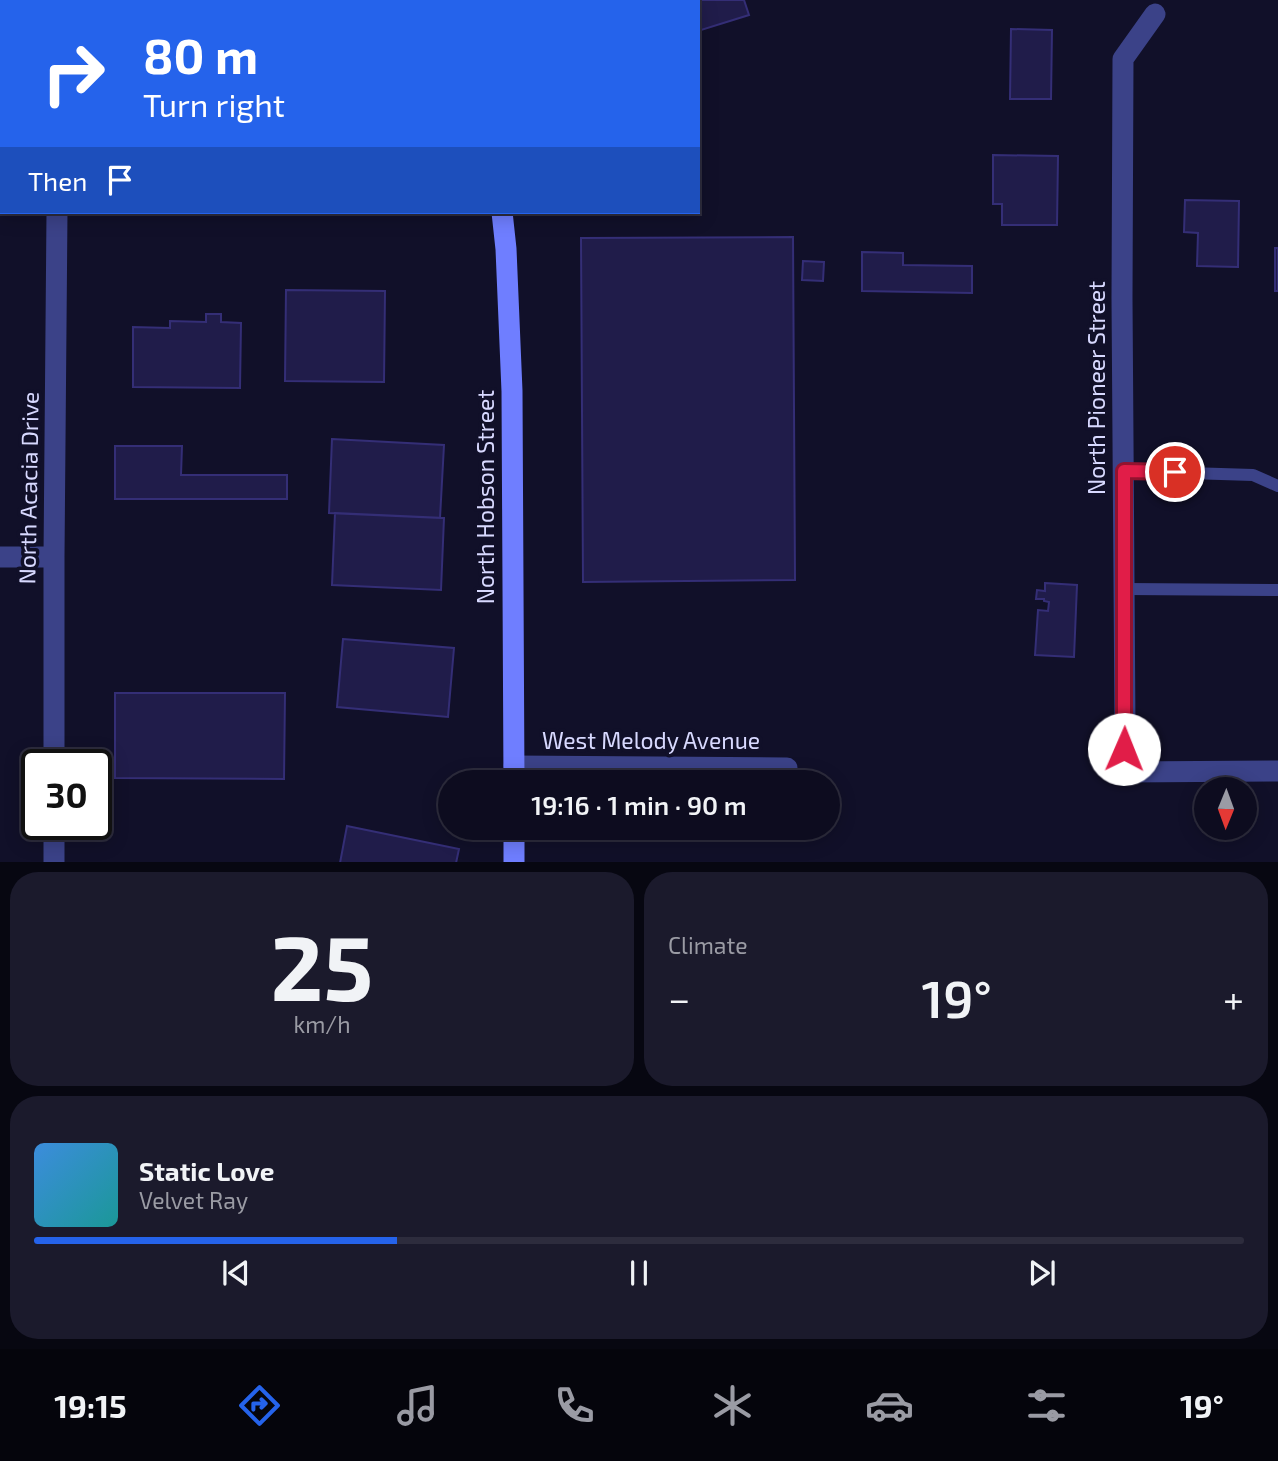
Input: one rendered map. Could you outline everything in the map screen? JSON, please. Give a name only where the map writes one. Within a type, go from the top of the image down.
[{"type":"street","name":"North Pioneer Street","points":[[1155,14],[1123,59],[1124,772],[1278,771]]},
{"type":"street","name":"North Acacia Drive","points":[[54,749],[57,214]]},
{"type":"street","name":"North Hobson Street","points":[[502,214],[513,391],[514,770]]},
{"type":"street","points":[[0,557],[54,557]]},
{"type":"street","name":"West Melody Avenue","points":[[695,770],[786,768]]},
{"type":"street","points":[[54,840],[54,862]]},
{"type":"street","points":[[514,840],[514,862]]},
{"type":"lane","points":[[1124,471],[1254,475],[1278,485]]},
{"type":"lane","points":[[1125,589],[1278,590]]},
{"type":"building","points":[[700,0],[744,0],[749,15],[700,30]]},
{"type":"building","points":[[1011,29],[1052,30],[1051,99],[1010,99]]},
{"type":"building","points":[[993,155],[1058,156],[1057,225],[1002,225],[1002,204],[993,204]]},
{"type":"building","points":[[1185,200],[1239,201],[1238,267],[1197,266],[1198,233],[1184,232]]},
{"type":"building","points":[[793,237],[795,580],[583,582],[581,238]]},
{"type":"building","points":[[1275,248],[1278,248],[1278,291],[1275,291]]},
{"type":"building","points":[[862,252],[903,253],[903,265],[972,266],[972,293],[862,291]]},
{"type":"building","points":[[803,261],[824,262],[823,281],[802,280]]},
{"type":"building","points":[[286,290],[385,291],[384,382],[285,381]]},
{"type":"building","points":[[206,314],[221,314],[221,322],[241,323],[240,388],[133,387],[133,327],[170,328],[170,321],[206,322]]},
{"type":"building","points":[[332,439],[444,445],[440,518],[329,513]]},
{"type":"building","points":[[115,446],[182,446],[181,475],[287,475],[287,499],[115,499]]},
{"type":"building","points":[[335,513],[444,518],[441,590],[332,585]]},
{"type":"building","points":[[1045,583],[1077,585],[1074,657],[1035,655],[1038,610],[1048,611],[1049,602],[1036,599],[1037,590],[1045,591]]},
{"type":"building","points":[[343,639],[454,648],[448,717],[337,707]]},
{"type":"building","points":[[115,693],[285,693],[284,779],[115,778]]},
{"type":"building","points":[[347,826],[459,849],[456,862],[340,862]]},
{"type":"route","points":[[1124,749],[1124,471],[1175,472]]}]
